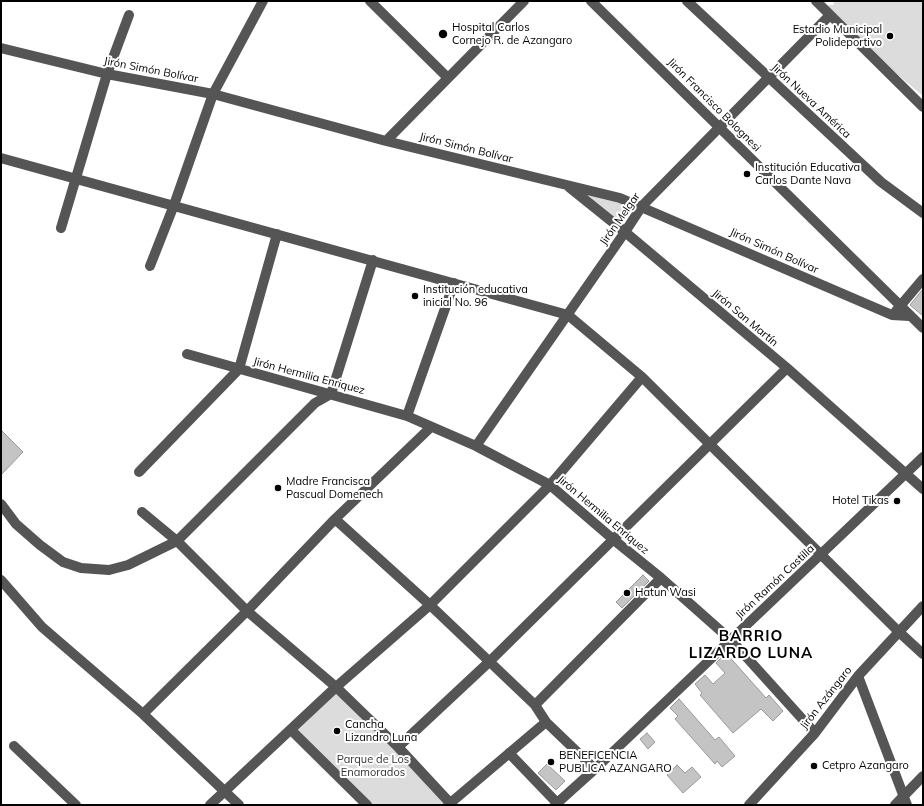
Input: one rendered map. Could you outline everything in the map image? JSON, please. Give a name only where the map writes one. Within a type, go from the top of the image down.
[{"type":"street","points":[[150,266],[174,205],[213,94],[263,1]]},
{"type":"street","points":[[370,1],[448,78]]},
{"type":"street","points":[[386,141],[524,1]]},
{"type":"street","name":"Jirón Francisco Bolognesi","points":[[591,1],[923,328]]},
{"type":"street","name":"Jirón Nueva América","points":[[687,1],[881,182],[923,213]]},
{"type":"street","points":[[816,1],[923,108]]},
{"type":"street","points":[[61,228],[107,74],[129,15]]},
{"type":"street","name":"Jirón Melgar","points":[[476,446],[642,206],[719,126],[830,15]]},
{"type":"street","name":"Jirón Simón Bolívar","points":[[1,48],[107,74],[213,94],[386,141],[620,198],[642,206],[892,315],[910,316]]},
{"type":"street","points":[[1,158],[568,315],[642,377],[822,554],[898,632],[923,654]]},
{"type":"street","name":"Jirón San Martín","points":[[565,184],[625,232],[787,368],[923,489]]},
{"type":"street","points":[[139,472],[239,369],[277,234]]},
{"type":"street","points":[[1,504],[16,524],[40,545],[64,562],[81,568],[109,570],[128,565],[177,541],[315,403],[331,394],[373,260]]},
{"type":"street","points":[[892,315],[923,279]]},
{"type":"street","points":[[407,416],[454,283]]},
{"type":"street","name":"Jirón Hermilia Enriquez","points":[[187,354],[407,416],[476,446],[550,485],[661,578],[731,640],[815,733]]},
{"type":"street","points":[[398,748],[614,540],[787,368]]},
{"type":"street","points":[[210,805],[336,687],[430,605],[550,485],[642,377]]},
{"type":"street","points":[[143,714],[247,611],[334,519],[431,427]]},
{"type":"street","name":"Jirón Ramón Castilla","points":[[556,804],[595,769],[906,475],[923,457]]},
{"type":"street","points":[[142,512],[177,541],[247,611],[336,687],[398,748],[449,804],[546,722]]},
{"type":"street","points":[[334,519],[430,605],[535,705],[546,722],[595,769]]},
{"type":"street","points":[[535,705],[661,578]]},
{"type":"street","points":[[1,580],[42,627],[143,714],[239,805]]},
{"type":"street","name":"Jirón Azángaro","points":[[749,805],[815,733],[858,676],[923,606]]},
{"type":"street","points":[[858,676],[905,800]]},
{"type":"street","points":[[291,730],[367,805]]},
{"type":"street","points":[[14,746],[76,805]]},
{"type":"street","points":[[509,753],[556,804]]},
{"type":"street","points":[[895,805],[905,800],[923,776]]},
{"type":"green space","name":"Estadio Municipal Polideportivo","points":[[835,1],[923,1],[923,96],[884,63],[830,9],[828,5],[834,5],[833,4]]},
{"type":"green space","points":[[571,188],[629,204],[615,225]]},
{"type":"green space","name":"Parque de Los Enamorados","points":[[336,687],[448,805],[368,805],[295,731]]},
{"type":"building","points":[[923,289],[923,316],[910,305]]},
{"type":"building","points":[[1,430],[23,452],[1,475]]},
{"type":"building","points":[[643,575],[649,581],[622,608],[616,602]]},
{"type":"building","points":[[726,653],[766,698],[769,695],[783,711],[773,721],[761,709],[733,733],[700,695],[702,693],[695,684],[705,675],[713,684],[725,673],[716,663]]},
{"type":"building","points":[[679,699],[715,740],[719,737],[735,756],[722,767],[717,761],[715,764],[675,719],[678,716],[670,708]]},
{"type":"building","points":[[647,733],[655,742],[648,749],[640,739]]},
{"type":"building","points":[[547,764],[565,781],[556,790],[538,773]]},
{"type":"building","points":[[677,765],[685,773],[692,767],[701,777],[683,793],[667,775]]},
{"type":"place","name":"Hospital Carlos Cornejo R. de Azangaro","points":[[443,34]]},
{"type":"place","name":"Estadio Municipal Polideportivo","points":[[890,36]]},
{"type":"place","name":"Institución Educativa Carlos Dante Nava","points":[[747,174]]},
{"type":"place","name":"Institución educativa inicial No. 96","points":[[415,296]]},
{"type":"place","name":"Madre Francisca Pascual Domenech","points":[[278,488]]},
{"type":"place","name":"Hotel Tikas","points":[[897,501]]},
{"type":"place","name":"Hatun Wasi","points":[[627,593]]},
{"type":"place","name":"Cancha Lizandro Luna","points":[[337,731]]},
{"type":"place","name":"BENEFICENCIA PUBLICA AZANGARO","points":[[551,762]]},
{"type":"place","name":"Cetpro Azangaro","points":[[814,766]]},
{"type":"district","name":"BARRIO LIZARDO LUNA","points":[[751,644]]}]
